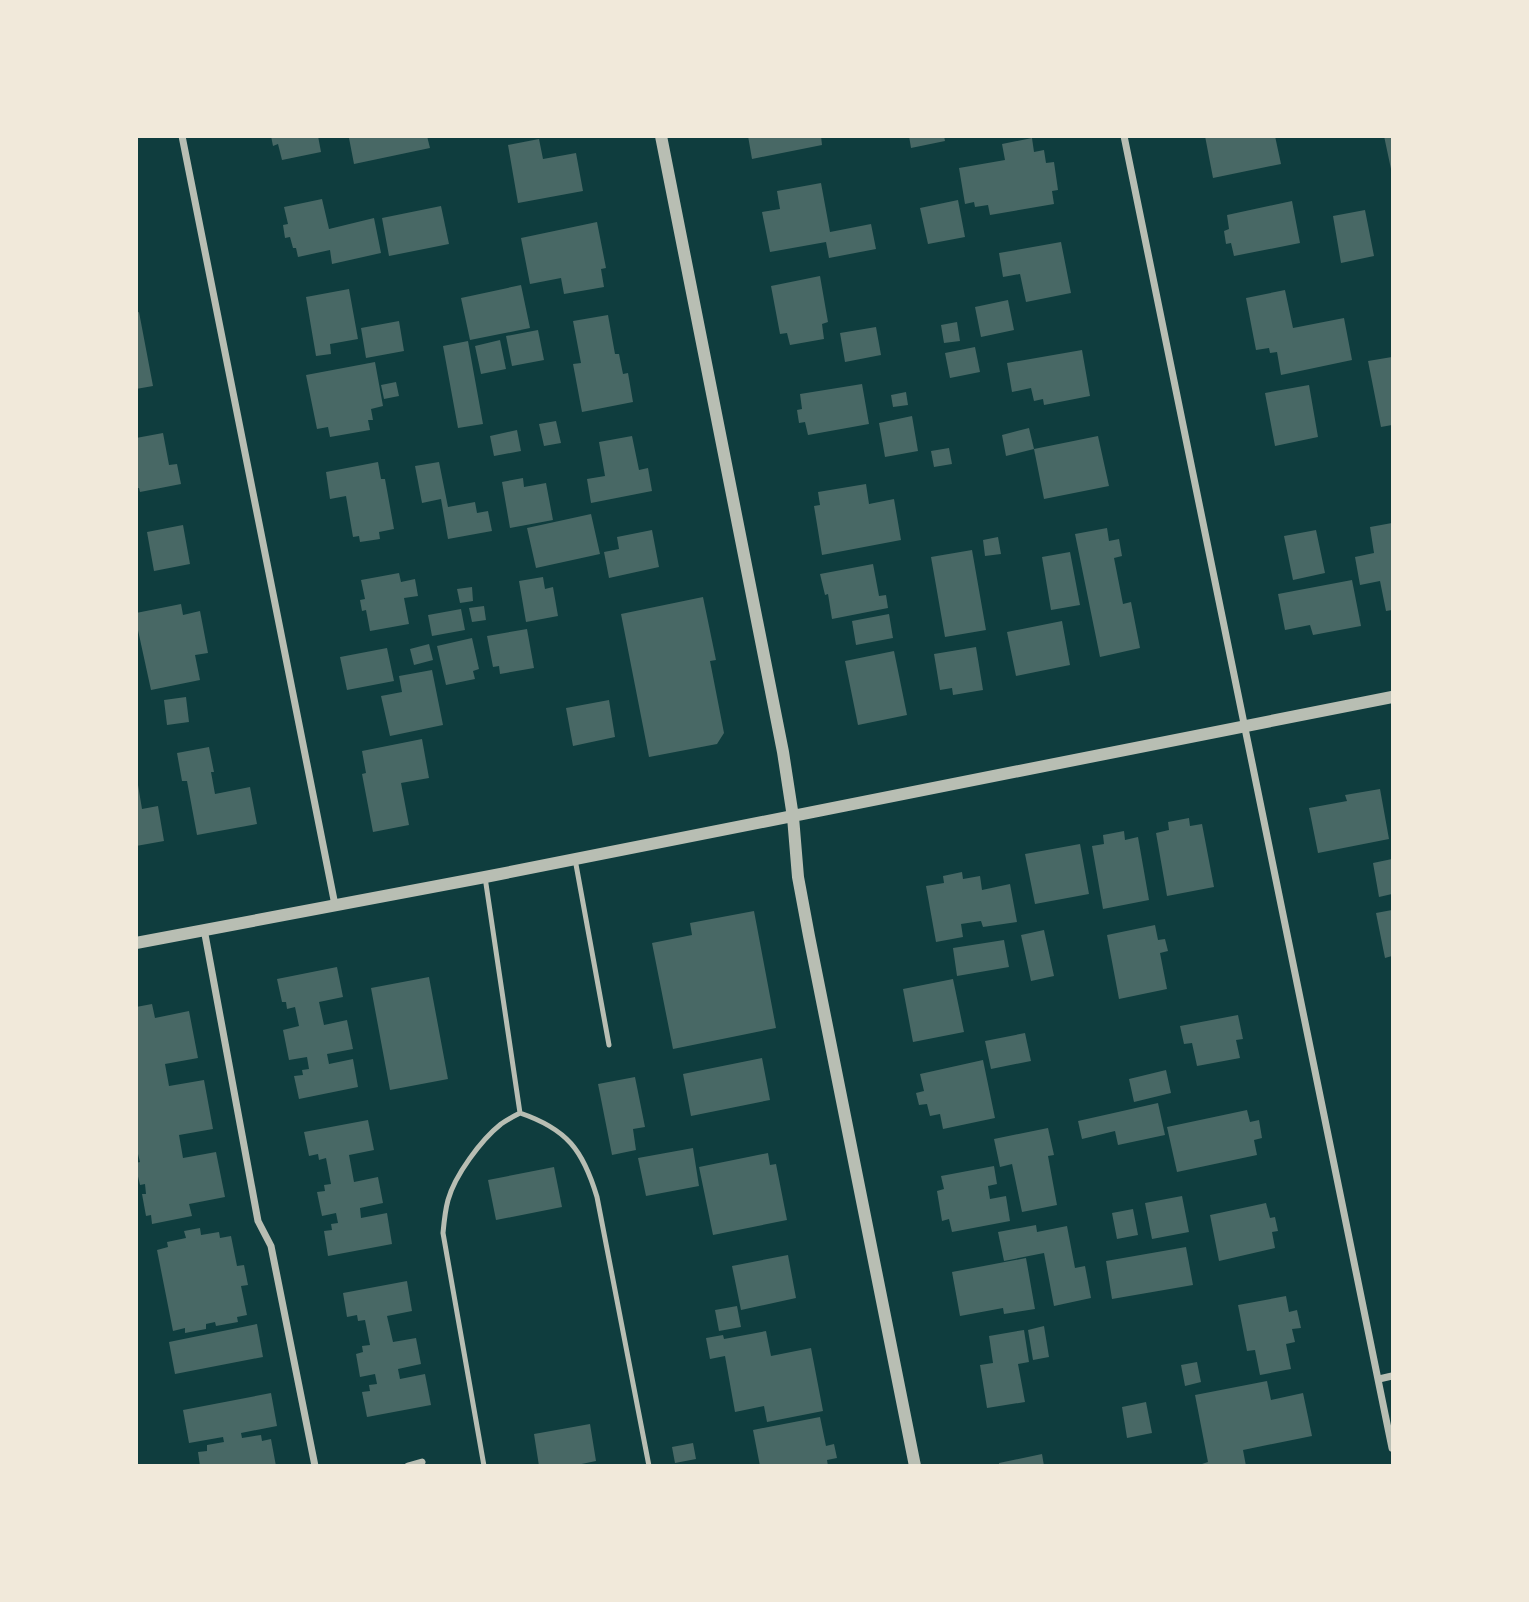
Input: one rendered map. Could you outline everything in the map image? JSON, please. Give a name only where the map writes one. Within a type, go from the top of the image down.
[{"type":"street","points":[[183,136],[335,905]]},
{"type":"street","points":[[661,136],[783,752],[808,936],[915,1465]]},
{"type":"street","points":[[1125,136],[1392,1448]]},
{"type":"street","points":[[136,943],[793,817],[1392,697]]},
{"type":"street","points":[[205,929],[258,1221],[271,1245],[315,1465]]},
{"type":"street","points":[[1379,1379],[1392,1376]]},
{"type":"street","points":[[408,1465],[422,1462]]},
{"type":"lane","points":[[575,859],[610,1045]]},
{"type":"lane","points":[[485,877],[520,1113]]},
{"type":"lane","points":[[484,1465],[443,1233],[448,1198],[458,1177],[485,1140],[500,1125],[520,1113],[536,1118],[562,1134],[574,1145],[590,1175],[597,1197],[649,1465]]},
{"type":"building","points":[[271,136],[318,136],[321,152],[282,160],[278,144],[273,146]]},
{"type":"building","points":[[427,136],[430,148],[354,164],[349,138]]},
{"type":"building","points":[[748,136],[821,136],[822,145],[752,159]]},
{"type":"building","points":[[909,136],[944,136],[945,141],[911,148]]},
{"type":"building","points":[[1205,136],[1275,136],[1281,164],[1213,178]]},
{"type":"building","points":[[1384,136],[1392,136],[1392,169],[1391,169]]},
{"type":"building","points":[[1032,138],[1034,152],[1044,150],[1046,163],[1054,162],[1058,190],[1052,191],[1054,204],[990,215],[988,205],[975,207],[974,202],[965,204],[959,168],[1005,160],[1002,144]]},
{"type":"building","points":[[539,139],[543,159],[576,153],[583,191],[518,203],[508,145]]},
{"type":"building","points":[[821,183],[830,232],[871,224],[876,249],[829,258],[826,242],[770,252],[762,212],[780,209],[777,191]]},
{"type":"building","points":[[322,199],[329,229],[374,218],[381,253],[332,264],[330,250],[298,257],[290,237],[285,238],[283,225],[288,224],[284,207]]},
{"type":"building","points":[[958,200],[965,237],[928,244],[920,208]]},
{"type":"building","points":[[1292,201],[1300,243],[1234,256],[1231,243],[1226,244],[1224,231],[1229,229],[1227,215]]},
{"type":"building","points":[[441,206],[449,244],[389,256],[382,218]]},
{"type":"building","points":[[1365,210],[1374,256],[1341,263],[1333,216]]},
{"type":"building","points":[[597,222],[606,268],[601,269],[604,287],[564,294],[561,278],[530,284],[521,238]]},
{"type":"building","points":[[1061,242],[1071,293],[1026,302],[1020,274],[1003,277],[999,253]]},
{"type":"building","points":[[820,276],[828,322],[822,324],[824,339],[790,345],[787,333],[780,334],[771,286]]},
{"type":"building","points":[[521,285],[530,328],[470,340],[461,298]]},
{"type":"building","points":[[349,289],[358,339],[330,344],[331,354],[316,356],[306,297]]},
{"type":"building","points":[[1285,290],[1293,328],[1344,318],[1352,360],[1281,375],[1277,352],[1270,353],[1269,348],[1256,350],[1246,298]]},
{"type":"building","points":[[1008,300],[1014,330],[981,337],[975,307]]},
{"type":"building","points":[[139,312],[153,386],[136,389],[136,313]]},
{"type":"building","points":[[608,315],[615,354],[619,354],[623,374],[628,373],[633,402],[582,412],[573,364],[581,363],[573,321]]},
{"type":"building","points":[[399,321],[404,351],[366,358],[361,328]]},
{"type":"building","points":[[957,322],[960,341],[944,343],[941,325]]},
{"type":"building","points":[[876,327],[881,355],[845,362],[840,333]]},
{"type":"building","points":[[538,330],[544,360],[512,366],[506,336]]},
{"type":"building","points":[[500,340],[506,369],[481,374],[475,346]]},
{"type":"building","points":[[468,341],[483,424],[458,428],[443,346]]},
{"type":"building","points":[[975,347],[980,372],[950,378],[945,353]]},
{"type":"building","points":[[1082,350],[1090,396],[1044,405],[1043,399],[1034,401],[1031,388],[1012,392],[1007,363]]},
{"type":"building","points":[[1392,357],[1392,425],[1381,427],[1368,361]]},
{"type":"building","points":[[375,362],[383,406],[371,409],[373,420],[368,420],[370,430],[330,437],[328,427],[317,429],[306,375]]},
{"type":"building","points":[[396,382],[399,396],[384,399],[381,385]]},
{"type":"building","points":[[862,384],[869,424],[808,435],[805,422],[799,423],[797,410],[802,409],[800,394]]},
{"type":"building","points":[[1309,385],[1318,437],[1275,446],[1265,393]]},
{"type":"building","points":[[906,392],[908,405],[893,407],[891,395]]},
{"type":"building","points":[[912,416],[918,451],[885,457],[879,423]]},
{"type":"building","points":[[556,421],[561,443],[544,446],[539,424]]},
{"type":"building","points":[[1029,428],[1034,449],[1006,456],[1002,435]]},
{"type":"building","points":[[517,430],[521,451],[494,456],[490,436]]},
{"type":"building","points":[[163,433],[169,465],[177,464],[181,484],[140,492],[139,488],[136,488],[136,438]]},
{"type":"building","points":[[632,436],[639,470],[648,468],[652,491],[591,503],[587,479],[605,476],[599,442]]},
{"type":"building","points":[[1098,436],[1109,486],[1044,499],[1034,449]]},
{"type":"building","points":[[949,448],[952,464],[934,467],[931,451]]},
{"type":"building","points":[[378,462],[381,479],[385,479],[394,529],[379,532],[380,539],[360,542],[359,536],[353,537],[346,496],[330,499],[326,472]]},
{"type":"building","points":[[439,462],[448,507],[475,502],[477,513],[488,511],[492,531],[448,539],[441,499],[422,503],[415,466]]},
{"type":"building","points":[[523,478],[524,487],[546,483],[553,520],[510,528],[502,482]]},
{"type":"building","points":[[866,484],[869,504],[894,499],[901,540],[822,555],[814,506],[820,505],[818,492]]},
{"type":"building","points":[[591,514],[600,554],[536,568],[527,528]]},
{"type":"building","points":[[1392,523],[1392,610],[1386,611],[1380,581],[1360,585],[1355,557],[1374,553],[1370,527]]},
{"type":"building","points":[[183,525],[190,564],[154,571],[147,532]]},
{"type":"building","points":[[1107,528],[1109,541],[1119,539],[1122,556],[1114,558],[1123,604],[1131,602],[1140,648],[1100,657],[1075,534]]},
{"type":"building","points":[[652,530],[659,567],[609,578],[604,552],[619,549],[617,537]]},
{"type":"building","points":[[1316,530],[1325,573],[1293,580],[1284,536]]},
{"type":"building","points":[[998,537],[1001,554],[985,556],[983,540]]},
{"type":"building","points":[[972,550],[986,630],[945,637],[931,557]]},
{"type":"building","points":[[1070,552],[1080,605],[1051,610],[1042,557]]},
{"type":"building","points":[[873,564],[879,596],[886,595],[888,608],[832,619],[828,594],[825,595],[820,574]]},
{"type":"building","points":[[399,573],[401,582],[415,579],[418,596],[404,598],[409,624],[370,631],[366,610],[362,611],[360,600],[365,599],[361,580]]},
{"type":"building","points":[[543,577],[545,589],[553,587],[558,616],[526,622],[519,581]]},
{"type":"building","points":[[1352,580],[1361,626],[1313,635],[1310,625],[1285,630],[1278,594]]},
{"type":"building","points":[[472,587],[473,601],[460,603],[457,589]]},
{"type":"building","points":[[703,597],[716,660],[710,661],[724,733],[717,744],[649,757],[621,614]]},
{"type":"building","points":[[181,604],[183,615],[200,611],[208,653],[195,655],[200,680],[151,690],[136,613]]},
{"type":"building","points":[[484,606],[486,620],[472,622],[469,608]]},
{"type":"building","points":[[461,609],[465,630],[432,636],[428,615]]},
{"type":"building","points":[[889,614],[893,638],[856,645],[852,621]]},
{"type":"building","points":[[1062,621],[1070,665],[1016,676],[1007,632]]},
{"type":"building","points":[[527,629],[534,668],[500,674],[499,666],[493,667],[487,636]]},
{"type":"building","points":[[472,638],[479,669],[473,671],[475,679],[446,685],[437,646]]},
{"type":"building","points":[[429,644],[433,660],[414,665],[410,649]]},
{"type":"building","points":[[976,647],[983,690],[953,695],[952,688],[940,690],[934,654]]},
{"type":"building","points":[[387,648],[394,681],[347,690],[340,657]]},
{"type":"building","points":[[894,651],[907,715],[858,725],[845,661]]},
{"type":"building","points":[[432,670],[443,725],[390,736],[381,696],[402,692],[399,676]]},
{"type":"building","points":[[186,697],[189,722],[167,725],[164,700]]},
{"type":"building","points":[[609,700],[615,737],[573,746],[566,708]]},
{"type":"building","points":[[422,739],[429,778],[401,783],[409,825],[373,832],[362,774],[366,773],[362,751]]},
{"type":"building","points":[[209,747],[215,794],[250,787],[257,824],[197,835],[187,781],[182,781],[177,753]]},
{"type":"building","points":[[136,785],[142,809],[158,806],[164,841],[136,846]]},
{"type":"building","points":[[1380,789],[1389,839],[1318,853],[1309,808],[1347,801],[1345,795]]},
{"type":"building","points":[[1189,818],[1190,826],[1202,824],[1214,887],[1167,896],[1156,833],[1169,830],[1168,822]]},
{"type":"building","points":[[1124,831],[1125,840],[1138,837],[1149,900],[1103,909],[1092,846],[1104,844],[1103,835]]},
{"type":"building","points":[[1080,844],[1089,894],[1035,904],[1025,854]]},
{"type":"building","points":[[1392,859],[1392,894],[1379,897],[1373,863]]},
{"type":"building","points":[[962,872],[963,879],[980,876],[982,890],[1010,884],[1017,922],[983,927],[981,921],[961,924],[963,937],[936,942],[926,886],[944,883],[943,876]]},
{"type":"building","points":[[1392,910],[1392,956],[1385,958],[1376,913]]},
{"type":"building","points":[[754,911],[776,1028],[673,1049],[652,943],[692,935],[690,923]]},
{"type":"building","points":[[1155,925],[1158,940],[1165,939],[1168,951],[1160,953],[1167,989],[1119,999],[1107,935]]},
{"type":"building","points":[[1044,930],[1054,976],[1031,981],[1021,935]]},
{"type":"building","points":[[1004,940],[1009,967],[957,976],[953,948]]},
{"type":"building","points":[[337,967],[343,997],[319,1002],[324,1025],[347,1020],[353,1049],[327,1054],[329,1064],[353,1059],[358,1087],[299,1099],[294,1076],[303,1075],[302,1070],[309,1069],[307,1057],[289,1060],[283,1030],[299,1026],[295,1007],[287,1009],[286,1002],[282,1002],[277,979]]},
{"type":"building","points":[[429,977],[448,1079],[390,1090],[371,988]]},
{"type":"building","points":[[953,979],[964,1032],[913,1042],[903,989]]},
{"type":"building","points":[[152,1004],[155,1018],[189,1011],[198,1058],[165,1064],[169,1086],[204,1080],[213,1129],[179,1135],[183,1158],[216,1152],[225,1197],[189,1204],[192,1216],[152,1224],[151,1215],[146,1216],[142,1194],[146,1194],[145,1184],[140,1185],[136,1168],[136,1163],[140,1162],[136,1146],[136,1007]]},
{"type":"building","points":[[1238,1015],[1243,1039],[1236,1040],[1240,1058],[1197,1066],[1192,1043],[1184,1044],[1180,1026]]},
{"type":"building","points":[[1025,1033],[1031,1061],[991,1069],[985,1041]]},
{"type":"building","points":[[762,1058],[770,1100],[691,1116],[683,1074]]},
{"type":"building","points":[[983,1060],[995,1118],[943,1129],[940,1114],[930,1116],[927,1104],[919,1105],[916,1093],[924,1091],[920,1074]]},
{"type":"building","points":[[1166,1070],[1171,1093],[1134,1102],[1129,1079]]},
{"type":"building","points":[[635,1077],[645,1127],[633,1129],[636,1150],[612,1155],[598,1084]]},
{"type":"building","points":[[1158,1103],[1165,1135],[1118,1145],[1115,1131],[1082,1139],[1078,1121]]},
{"type":"building","points":[[1247,1110],[1250,1122],[1259,1120],[1262,1138],[1254,1140],[1257,1155],[1177,1172],[1167,1127]]},
{"type":"building","points":[[368,1120],[374,1150],[349,1155],[354,1182],[378,1177],[383,1203],[360,1208],[361,1218],[387,1213],[392,1244],[328,1256],[324,1231],[332,1230],[331,1224],[338,1223],[336,1213],[322,1216],[317,1192],[325,1191],[324,1185],[331,1184],[326,1158],[319,1160],[318,1154],[309,1156],[304,1132]]},
{"type":"building","points":[[1048,1128],[1054,1155],[1048,1156],[1057,1205],[1022,1212],[1012,1164],[1000,1167],[994,1139]]},
{"type":"building","points":[[693,1148],[699,1186],[646,1196],[638,1158]]},
{"type":"building","points":[[768,1153],[770,1165],[776,1164],[787,1220],[713,1235],[699,1167]]},
{"type":"building","points":[[994,1166],[997,1184],[988,1186],[990,1199],[1006,1196],[1010,1221],[952,1232],[949,1219],[942,1221],[937,1191],[944,1189],[941,1176]]},
{"type":"building","points":[[554,1167],[562,1207],[496,1220],[488,1180]]},
{"type":"building","points":[[1182,1196],[1189,1232],[1152,1239],[1145,1203]]},
{"type":"building","points":[[1266,1203],[1270,1218],[1275,1217],[1278,1231],[1272,1232],[1275,1248],[1219,1261],[1210,1215]]},
{"type":"building","points":[[1133,1209],[1138,1235],[1117,1239],[1112,1213]]},
{"type":"building","points":[[1036,1225],[1037,1232],[1067,1226],[1075,1268],[1085,1266],[1091,1298],[1054,1306],[1044,1253],[1004,1261],[998,1232]]},
{"type":"building","points":[[200,1228],[201,1235],[219,1232],[220,1238],[231,1236],[237,1266],[244,1265],[248,1285],[241,1286],[247,1315],[237,1317],[238,1322],[216,1326],[215,1322],[206,1324],[206,1329],[185,1333],[185,1328],[173,1331],[157,1250],[168,1247],[167,1242],[186,1238],[184,1231]]},
{"type":"building","points":[[1186,1247],[1193,1285],[1112,1299],[1106,1261]]},
{"type":"building","points":[[788,1255],[796,1298],[741,1310],[732,1266]]},
{"type":"building","points":[[1026,1258],[1035,1309],[1004,1314],[1003,1308],[960,1316],[952,1272]]},
{"type":"building","points":[[407,1281],[412,1311],[387,1316],[393,1342],[416,1338],[421,1364],[398,1369],[400,1379],[425,1374],[431,1405],[367,1417],[362,1392],[370,1391],[369,1385],[377,1384],[375,1374],[360,1377],[356,1354],[363,1352],[362,1346],[370,1345],[365,1320],[358,1321],[357,1315],[347,1317],[343,1293]]},
{"type":"building","points":[[1286,1296],[1289,1312],[1297,1310],[1301,1328],[1292,1329],[1295,1342],[1286,1344],[1291,1369],[1260,1375],[1255,1350],[1247,1351],[1238,1305]]},
{"type":"building","points":[[737,1306],[741,1327],[719,1331],[715,1310]]},
{"type":"building","points":[[257,1324],[263,1357],[175,1374],[169,1342]]},
{"type":"building","points":[[1044,1326],[1049,1357],[1033,1360],[1028,1330]]},
{"type":"building","points":[[1024,1330],[1029,1362],[1018,1364],[1025,1402],[987,1408],[980,1365],[993,1363],[989,1336]]},
{"type":"building","points":[[766,1331],[771,1356],[811,1348],[823,1411],[767,1422],[764,1406],[735,1412],[725,1356],[710,1359],[706,1338],[723,1335],[724,1339]]},
{"type":"building","points":[[1197,1362],[1201,1382],[1185,1386],[1181,1365]]},
{"type":"building","points":[[1267,1381],[1271,1400],[1303,1393],[1312,1436],[1243,1450],[1246,1466],[1196,1466],[1208,1462],[1195,1395]]},
{"type":"building","points":[[271,1393],[277,1426],[241,1433],[242,1438],[261,1435],[262,1441],[271,1439],[276,1466],[200,1466],[198,1452],[207,1451],[207,1445],[224,1442],[223,1437],[189,1443],[183,1410]]},
{"type":"building","points":[[1146,1402],[1152,1433],[1127,1438],[1122,1407]]},
{"type":"building","points":[[820,1417],[826,1446],[834,1444],[837,1458],[827,1460],[828,1466],[760,1466],[753,1430]]},
{"type":"building","points":[[590,1424],[596,1461],[572,1466],[539,1466],[534,1434]]},
{"type":"building","points":[[693,1443],[696,1459],[675,1463],[672,1447]]},
{"type":"building","points":[[1042,1454],[1044,1466],[999,1466],[999,1463]]}]
